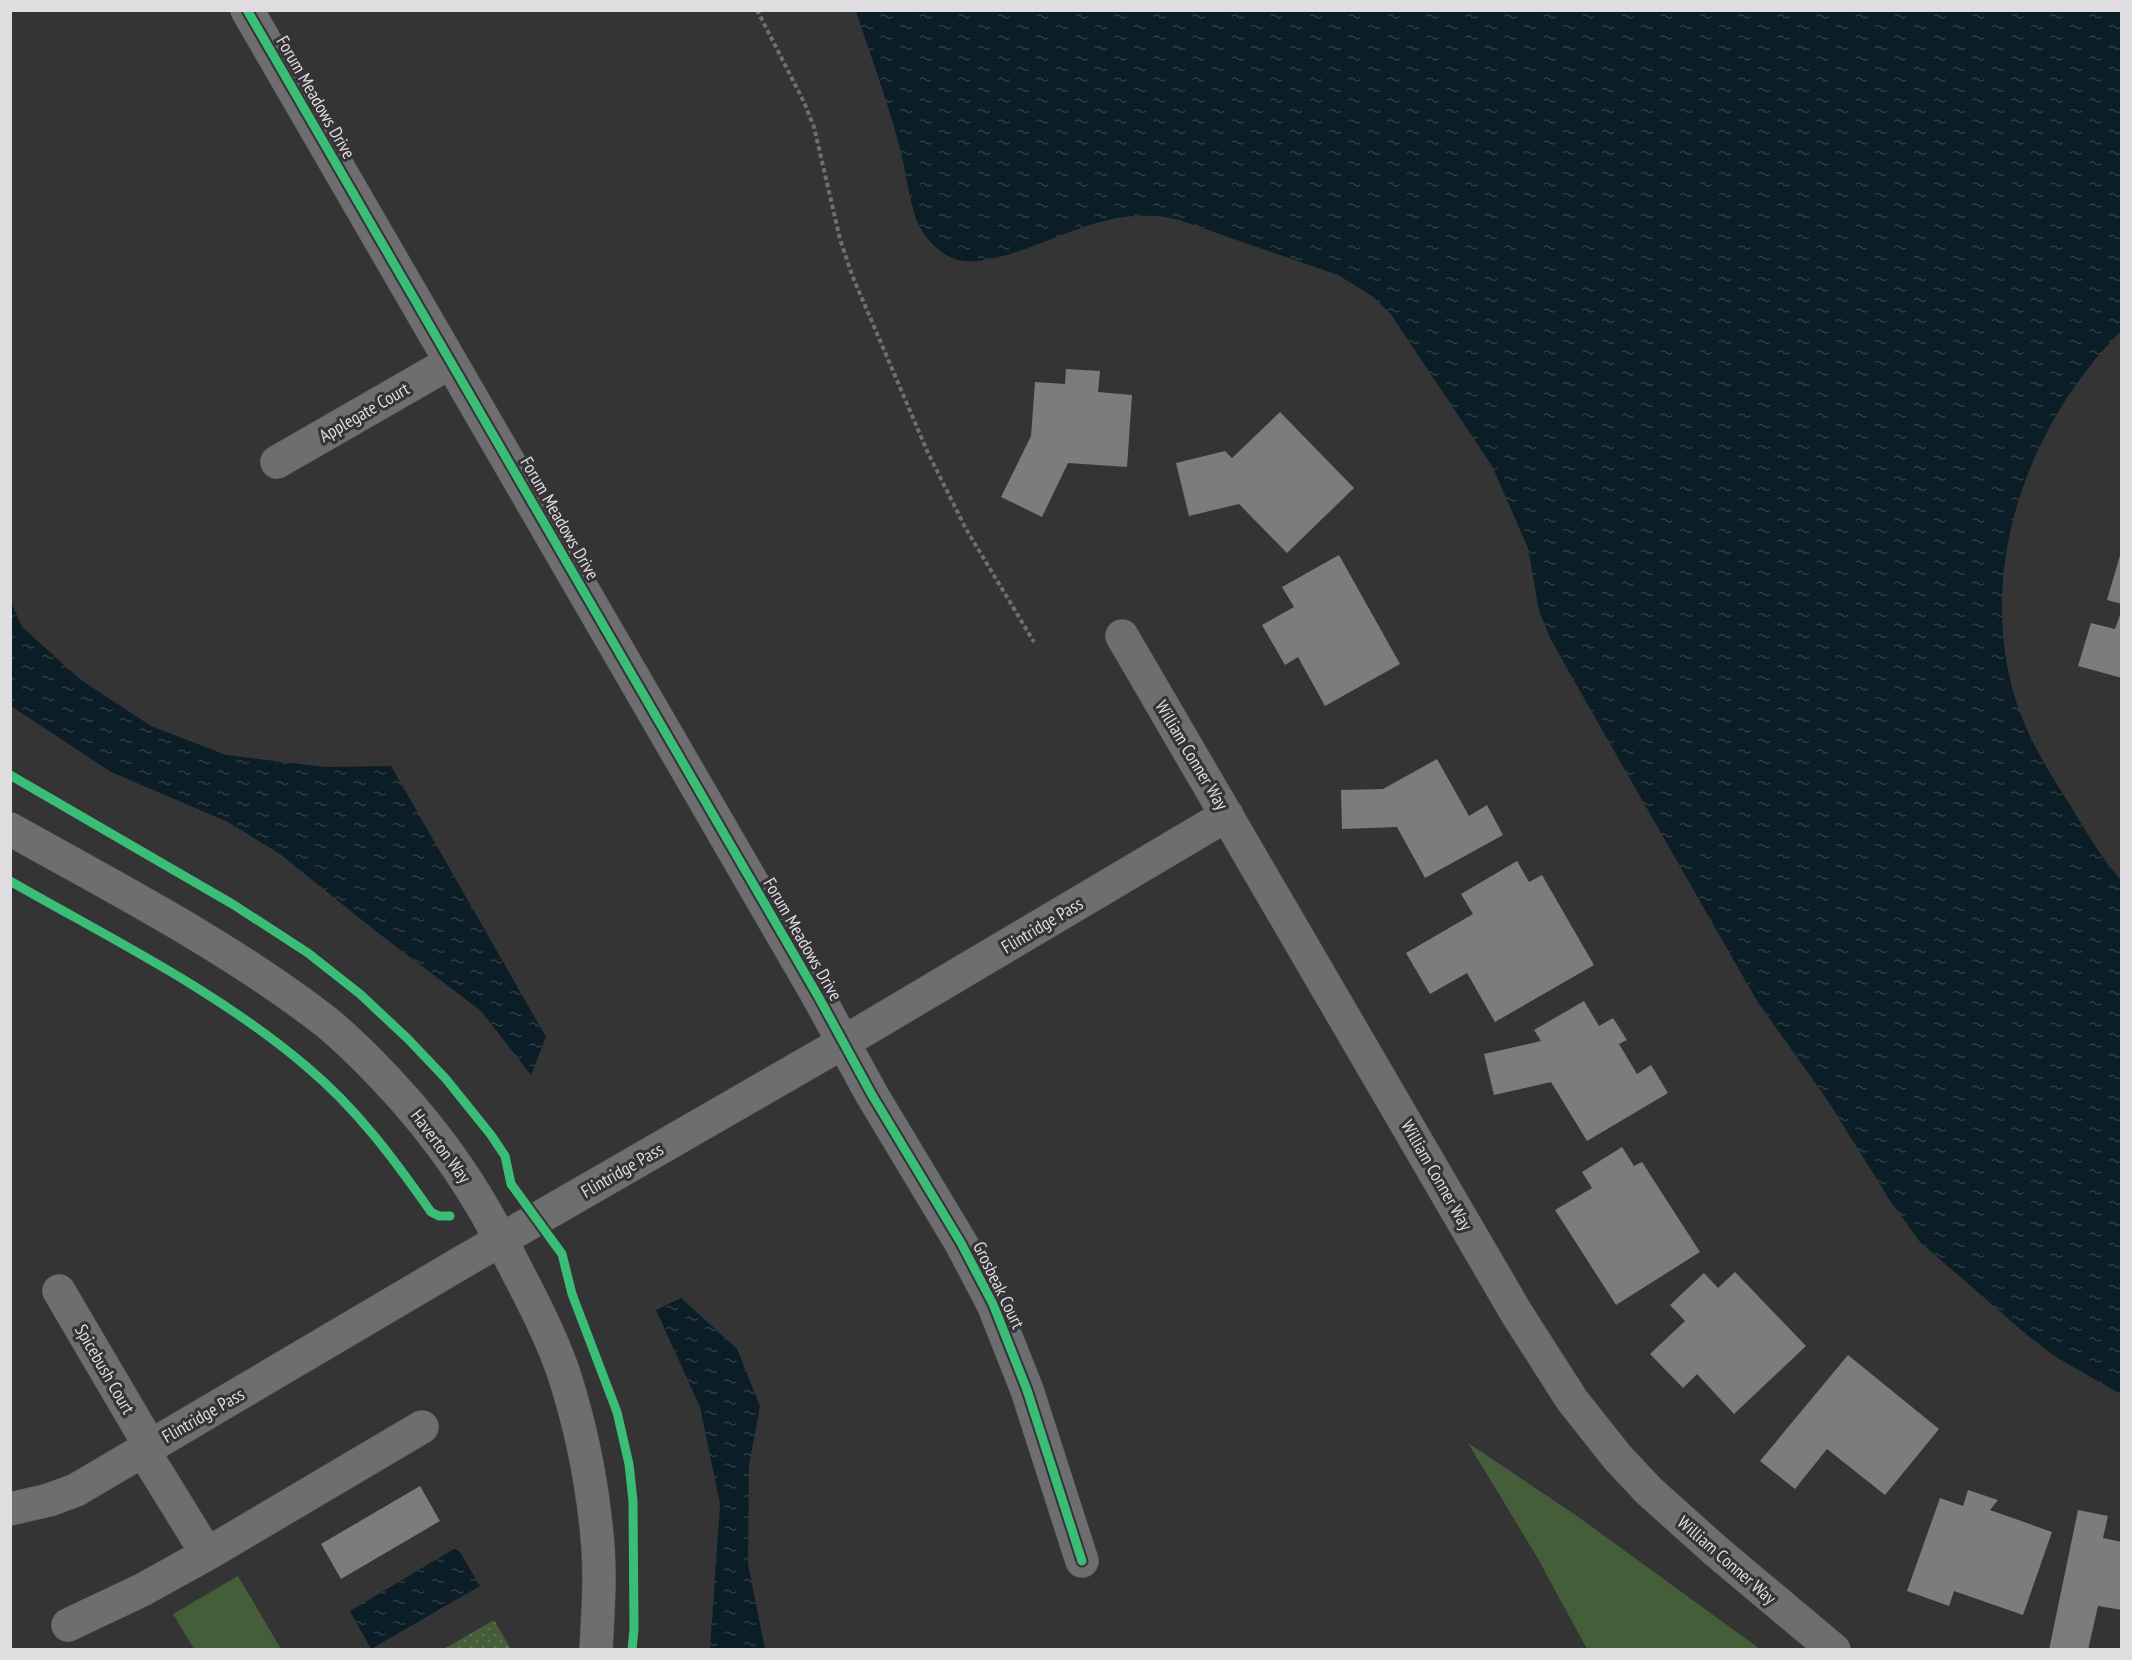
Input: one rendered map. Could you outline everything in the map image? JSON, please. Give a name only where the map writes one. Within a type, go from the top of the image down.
[{"type":"street","name":"Forum Meadows Drive","points":[[247,10],[844,1042]]},
{"type":"street","name":"Applegate Court","points":[[277,462],[451,362]]},
{"type":"street","name":"William Conner Way","points":[[1122,636],[1517,1314],[1572,1400],[1618,1458],[1649,1491],[1725,1559],[1834,1650]]},
{"type":"street","name":"Flintridge Pass","points":[[10,1509],[49,1500],[76,1490],[502,1239],[844,1042],[1227,815]]},
{"type":"street","name":"Haverton Way","points":[[10,829],[201,938],[272,982],[327,1023],[373,1066],[433,1132],[469,1183],[502,1239],[537,1308],[563,1371],[581,1437],[597,1534],[600,1578],[596,1650]]},
{"type":"street","name":"Grosbeak Court","points":[[844,1042],[872,1095],[965,1251],[993,1304],[1027,1390],[1082,1561]]},
{"type":"street","name":"Spicebush Court","points":[[59,1292],[207,1554]]},
{"type":"street","points":[[68,1625],[142,1590],[207,1554],[422,1427]]},
{"type":"path","points":[[757,10],[804,102],[814,127],[840,239],[852,275],[928,453],[966,529],[1034,642]]},
{"type":"green space","points":[[1468,1443],[1577,1516],[1760,1649],[1587,1649],[1537,1557]]},
{"type":"green space","points":[[238,1576],[281,1649],[194,1649],[173,1614]]},
{"type":"green space","points":[[494,1620],[511,1649],[444,1649]]},
{"type":"water","points":[[856,11],[2121,11],[2121,331],[2090,366],[2062,405],[2040,447],[2022,491],[2009,537],[2003,584],[2003,632],[2014,696],[2034,745],[2094,844],[2121,880],[2121,1394],[2057,1358],[2027,1335],[1920,1242],[1891,1202],[1828,1101],[1757,1001],[1551,640],[1539,611],[1528,548],[1492,466],[1390,313],[1372,296],[1338,275],[1179,220],[1162,217],[1135,216],[1103,221],[986,260],[963,261],[946,255],[926,236],[917,220],[893,125]]},
{"type":"water","points":[[11,602],[22,627],[81,680],[151,726],[226,755],[325,767],[391,766],[546,1037],[531,1075],[481,1011],[373,929],[280,854],[228,822],[111,772],[11,706]]},
{"type":"water","points":[[681,1298],[737,1349],[760,1406],[749,1465],[748,1564],[765,1649],[710,1649],[720,1504],[700,1407],[656,1310]]},
{"type":"water","points":[[457,1547],[480,1586],[371,1649],[350,1611]]},
{"type":"building","points":[[1066,369],[1100,371],[1098,392],[1132,395],[1127,467],[1068,463],[1042,517],[1001,497],[1031,436],[1035,382],[1065,384]]},
{"type":"building","points":[[1280,412],[1354,488],[1287,553],[1239,504],[1189,516],[1176,463],[1225,451],[1232,458]]},
{"type":"building","points":[[2122,552],[2122,604],[2107,600]]},
{"type":"building","points":[[1339,555],[1400,664],[1325,706],[1298,657],[1285,665],[1262,625],[1294,607],[1282,587]]},
{"type":"building","points":[[2122,609],[2122,678],[2078,666],[2091,623],[2115,629]]},
{"type":"building","points":[[1437,759],[1469,816],[1487,805],[1503,835],[1425,878],[1397,827],[1342,829],[1341,790],[1383,789]]},
{"type":"building","points":[[1517,861],[1529,882],[1542,875],[1594,965],[1495,1022],[1467,973],[1430,994],[1406,953],[1473,914],[1461,894]]},
{"type":"building","points":[[1584,1001],[1599,1026],[1613,1018],[1627,1040],[1619,1044],[1637,1074],[1651,1065],[1668,1093],[1587,1141],[1551,1082],[1494,1095],[1484,1054],[1541,1041],[1534,1030]]},
{"type":"building","points":[[1622,1147],[1634,1166],[1642,1162],[1700,1252],[1616,1305],[1555,1210],[1592,1188],[1582,1172]]},
{"type":"building","points":[[1735,1272],[1806,1346],[1734,1414],[1697,1374],[1683,1388],[1650,1354],[1685,1321],[1670,1305],[1704,1273],[1718,1288]]},
{"type":"building","points":[[1848,1355],[1939,1429],[1885,1495],[1827,1449],[1795,1489],[1760,1461]]},
{"type":"building","points":[[420,1486],[440,1521],[341,1579],[321,1544]]},
{"type":"building","points":[[1968,1490],[1998,1500],[1990,1510],[2052,1532],[2023,1615],[1954,1591],[1949,1606],[1907,1591],[1940,1498],[1963,1506]]},
{"type":"building","points":[[2078,1510],[2108,1516],[2103,1538],[2122,1542],[2122,1610],[2098,1606],[2088,1650],[2049,1650]]},
{"type":"cycle path","points":[[247,10],[818,996],[872,1095],[961,1243],[993,1304],[1027,1390],[1082,1561]]},
{"type":"cycle path","points":[[10,775],[234,905],[308,953],[360,994],[408,1039],[446,1079],[491,1135],[505,1156],[511,1184],[562,1254],[572,1294],[617,1412],[629,1464],[633,1501],[634,1629],[632,1650]]},
{"type":"cycle path","points":[[10,881],[163,967],[201,990],[273,1040],[325,1083],[358,1117],[389,1154],[431,1212],[439,1216],[450,1216]]}]
